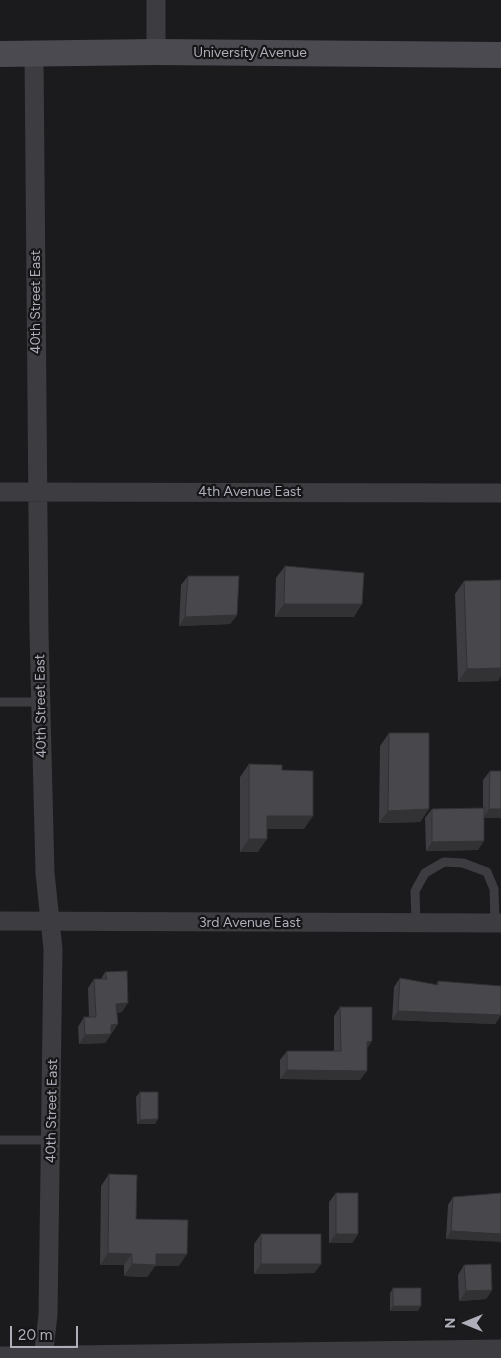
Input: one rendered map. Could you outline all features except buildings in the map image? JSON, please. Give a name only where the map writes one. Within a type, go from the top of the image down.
[{"type":"street","points":[[156,0],[156,52]]},
{"type":"street","name":"University Avenue","points":[[0,54],[156,52],[501,54]]},
{"type":"street","name":"40th Street East","points":[[34,54],[40,702],[45,872],[53,949],[52,1140],[48,1315],[43,1357]]},
{"type":"street","name":"4th Avenue East","points":[[0,492],[501,493]]},
{"type":"street","name":"3rd Avenue East","points":[[0,921],[498,923]]},
{"type":"street","points":[[0,1356],[43,1357],[501,1349]]},
{"type":"lane","points":[[0,702],[40,702]]},
{"type":"lane","points":[[416,923],[416,892],[424,873],[444,862],[463,863],[487,872],[494,889],[498,923]]},
{"type":"lane","points":[[0,1140],[52,1140]]}]
